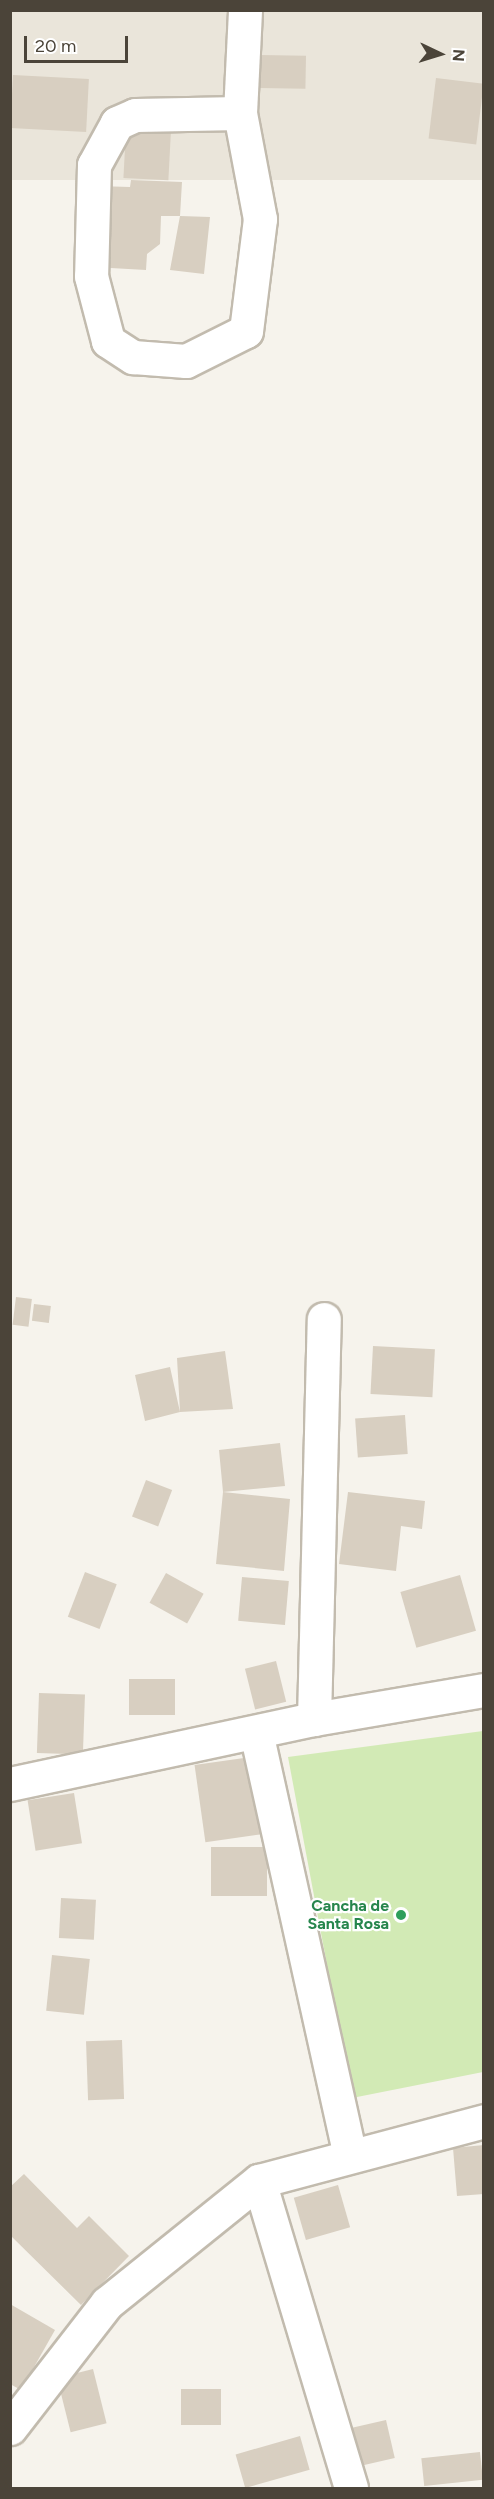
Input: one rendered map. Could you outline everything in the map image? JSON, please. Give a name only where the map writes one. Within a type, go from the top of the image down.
[{"type":"street","points":[[240,113],[135,115],[117,123],[94,165],[91,276],[108,341],[133,357],[186,361],[246,331],[260,219],[240,113],[245,10]]},
{"type":"street","points":[[314,1719],[324,1319]]},
{"type":"street","points":[[10,1784],[314,1719],[483,1690]]},
{"type":"street","points":[[256,1732],[350,2156]]},
{"type":"street","points":[[10,2428],[107,2303],[259,2181],[483,2121]]},
{"type":"street","points":[[259,2181],[351,2488]]},
{"type":"shaded area","points":[[11,11],[483,11],[483,180],[11,180]]},
{"type":"green space","name":"Cancha de Santa Rosa","points":[[483,1731],[483,2072],[352,2098],[288,1757]]},
{"type":"building","points":[[260,55],[306,56],[305,89],[259,88]]},
{"type":"building","points":[[13,75],[89,79],[86,132],[10,128]]},
{"type":"building","points":[[436,78],[484,84],[476,144],[429,139]]},
{"type":"building","points":[[126,129],[171,131],[168,180],[123,178]]},
{"type":"building","points":[[131,180],[182,182],[180,216],[161,216],[160,244],[147,254],[146,270],[93,267],[97,186],[130,187]]},
{"type":"building","points":[[180,216],[210,217],[204,274],[170,270]]},
{"type":"building","points":[[16,1297],[32,1299],[28,1327],[13,1325]]},
{"type":"building","points":[[34,1304],[51,1306],[49,1323],[32,1321]]},
{"type":"building","points":[[373,1346],[435,1349],[432,1397],[370,1394]]},
{"type":"building","points":[[225,1351],[233,1409],[180,1412],[177,1358]]},
{"type":"building","points":[[170,1367],[180,1412],[145,1421],[135,1375]]},
{"type":"building","points":[[405,1415],[408,1454],[358,1457],[355,1418]]},
{"type":"building","points":[[280,1443],[285,1486],[223,1492],[219,1450]]},
{"type":"building","points":[[146,1480],[172,1490],[158,1526],[132,1516]]},
{"type":"building","points":[[223,1492],[290,1499],[284,1571],[216,1564]]},
{"type":"building","points":[[348,1492],[425,1501],[422,1529],[401,1526],[396,1571],[339,1564]]},
{"type":"building","points":[[85,1572],[117,1584],[100,1629],[68,1617]]},
{"type":"building","points":[[166,1573],[204,1594],[187,1624],[150,1603]]},
{"type":"building","points":[[460,1575],[476,1631],[416,1648],[400,1592]]},
{"type":"building","points":[[242,1577],[289,1581],[285,1625],[238,1621]]},
{"type":"building","points":[[276,1661],[286,1702],[255,1709],[245,1669]]},
{"type":"building","points":[[129,1679],[175,1679],[175,1715],[129,1715]]},
{"type":"building","points":[[39,1693],[85,1695],[83,1755],[37,1753]]},
{"type":"building","points":[[251,1757],[262,1834],[205,1842],[195,1765]]},
{"type":"building","points":[[74,1793],[82,1843],[36,1851],[28,1800]]},
{"type":"building","points":[[211,1847],[267,1847],[267,1896],[211,1896]]},
{"type":"building","points":[[61,1898],[96,1900],[94,1940],[59,1938]]},
{"type":"building","points":[[52,1955],[90,1959],[84,2015],[46,2011]]},
{"type":"building","points":[[122,2040],[124,2099],[88,2100],[86,2041]]},
{"type":"building","points":[[484,2145],[484,2194],[457,2196],[453,2148]]},
{"type":"building","points":[[24,2174],[77,2228],[89,2216],[129,2256],[81,2305],[10,2235],[10,2187]]},
{"type":"building","points":[[338,2185],[350,2227],[306,2240],[294,2198]]},
{"type":"building","points":[[10,2304],[55,2330],[21,2390],[10,2384]]},
{"type":"building","points":[[93,2369],[107,2423],[71,2432],[57,2378]]},
{"type":"building","points":[[181,2389],[221,2389],[221,2425],[181,2425]]},
{"type":"building","points":[[386,2420],[395,2458],[359,2466],[350,2428]]},
{"type":"building","points":[[300,2436],[310,2470],[245,2488],[236,2454]]},
{"type":"building","points":[[480,2452],[483,2480],[424,2486],[421,2458]]},
{"type":"place","name":"Cancha de Santa Rosa","points":[[401,1915]]}]
